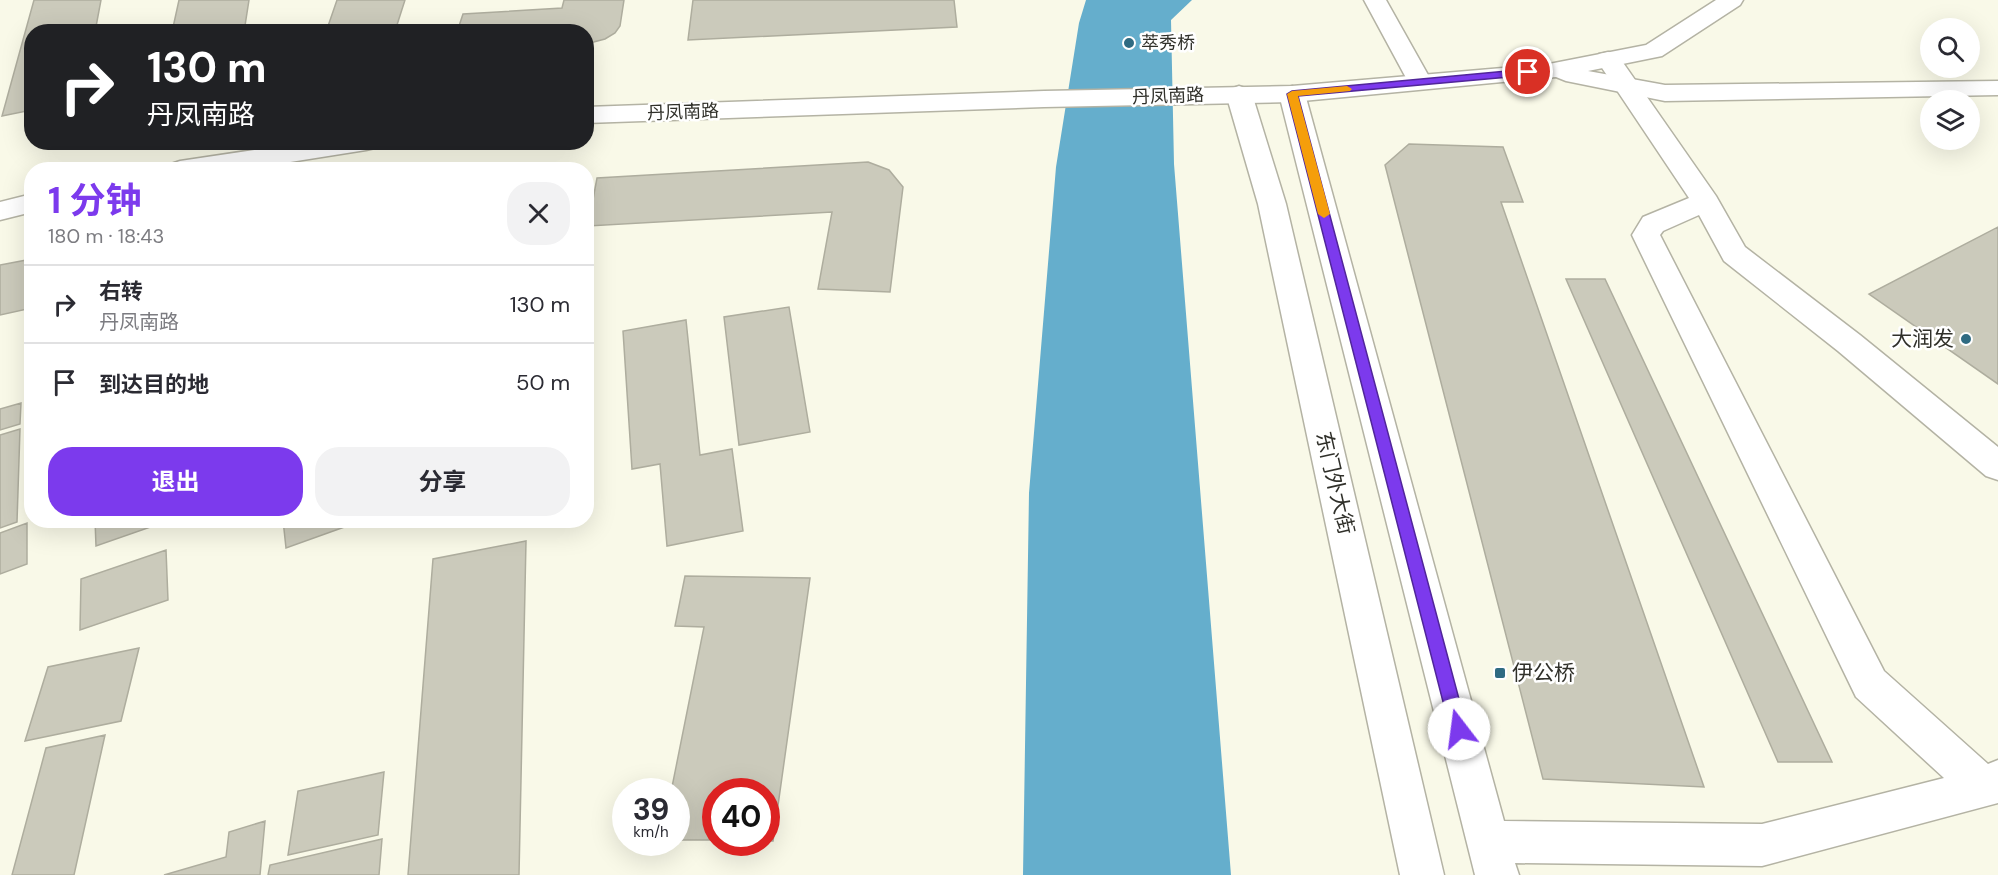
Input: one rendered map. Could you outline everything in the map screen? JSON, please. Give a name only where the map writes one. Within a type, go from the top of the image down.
[{"type":"main road","points":[[1375,0],[1420,82]]},
{"type":"main road","name":"丹凤南路","points":[[594,115],[1044,99],[1292,94],[1549,70],[1653,51],[1732,0]]},
{"type":"main road","points":[[1608,59],[1706,202],[1734,254],[1850,343],[1998,466]]},
{"type":"main road","points":[[1549,70],[1665,93],[1998,88]]},
{"type":"main road","name":"东门外大街","points":[[1239,94],[1272,204],[1422,875]]},
{"type":"main road","points":[[1292,94],[1493,858],[1762,845],[1992,784]]},
{"type":"main road","points":[[233,162],[313,150]]},
{"type":"main road","points":[[1706,202],[1653,224],[1646,235],[1658,261],[1870,684],[1992,784]]},
{"type":"main road","points":[[0,211],[24,205]]},
{"type":"water","points":[[1086,0],[1192,0],[1171,20],[1174,164],[1231,875],[1023,875],[1029,493],[1056,167],[1079,23]]},
{"type":"building","points":[[34,0],[101,0],[96,24],[27,24]]},
{"type":"building","points":[[179,0],[249,0],[245,24],[174,24]]},
{"type":"building","points":[[337,0],[405,0],[397,24],[329,24]]},
{"type":"building","points":[[564,0],[624,0],[620,26],[615,33],[594,42],[594,24],[460,24],[463,14],[562,8]]},
{"type":"building","points":[[693,0],[954,0],[957,27],[688,40]]},
{"type":"building","points":[[24,36],[24,112],[2,116]]},
{"type":"building","points":[[1409,144],[1503,147],[1523,202],[1501,202],[1704,787],[1543,779],[1385,165]]},
{"type":"building","points":[[868,162],[889,170],[903,187],[890,292],[818,289],[832,212],[594,226],[594,194],[597,178]]},
{"type":"building","name":"大润发","points":[[1998,227],[1998,384],[1869,294]]},
{"type":"building","points":[[24,260],[24,310],[0,315],[0,265]]},
{"type":"building","points":[[1566,279],[1605,279],[1832,762],[1778,762]]},
{"type":"building","points":[[789,307],[810,432],[739,445],[724,317]]},
{"type":"building","points":[[686,320],[700,455],[732,449],[743,531],[667,546],[660,464],[632,469],[623,331]]},
{"type":"building","points":[[21,403],[20,424],[0,430],[0,409]]},
{"type":"building","points":[[20,429],[17,522],[0,528],[0,435]]},
{"type":"building","points":[[24,524],[24,528],[27,528],[27,564],[0,574],[0,533]]},
{"type":"building","points":[[95,528],[148,528],[96,546]]},
{"type":"building","points":[[284,528],[342,528],[286,548]]},
{"type":"building","points":[[526,541],[519,875],[408,875],[433,559]]},
{"type":"building","points":[[166,550],[168,600],[80,630],[81,579]]},
{"type":"building","points":[[685,576],[810,578],[780,791],[780,778],[702,778],[702,840],[690,840],[690,778],[674,778],[704,627],[675,626]]},
{"type":"building","points":[[139,648],[121,721],[25,741],[48,667]]},
{"type":"building","points":[[105,735],[74,875],[12,875],[46,748]]},
{"type":"building","points":[[384,772],[378,835],[288,855],[298,791]]},
{"type":"building","points":[[265,821],[260,875],[164,875],[226,857],[229,832]]},
{"type":"building","points":[[382,839],[379,875],[268,875],[270,865]]},
{"type":"slow traffic","points":[[1324,214],[1292,94],[1347,89]]},
{"type":"place","name":"萃秀桥","points":[[1129,43]]},
{"type":"place","name":"大润发","points":[[1966,339]]},
{"type":"place","name":"伊公桥","points":[[1500,673]]},
{"type":"route","points":[[1459,729],[1292,94],[1528,72]]}]
